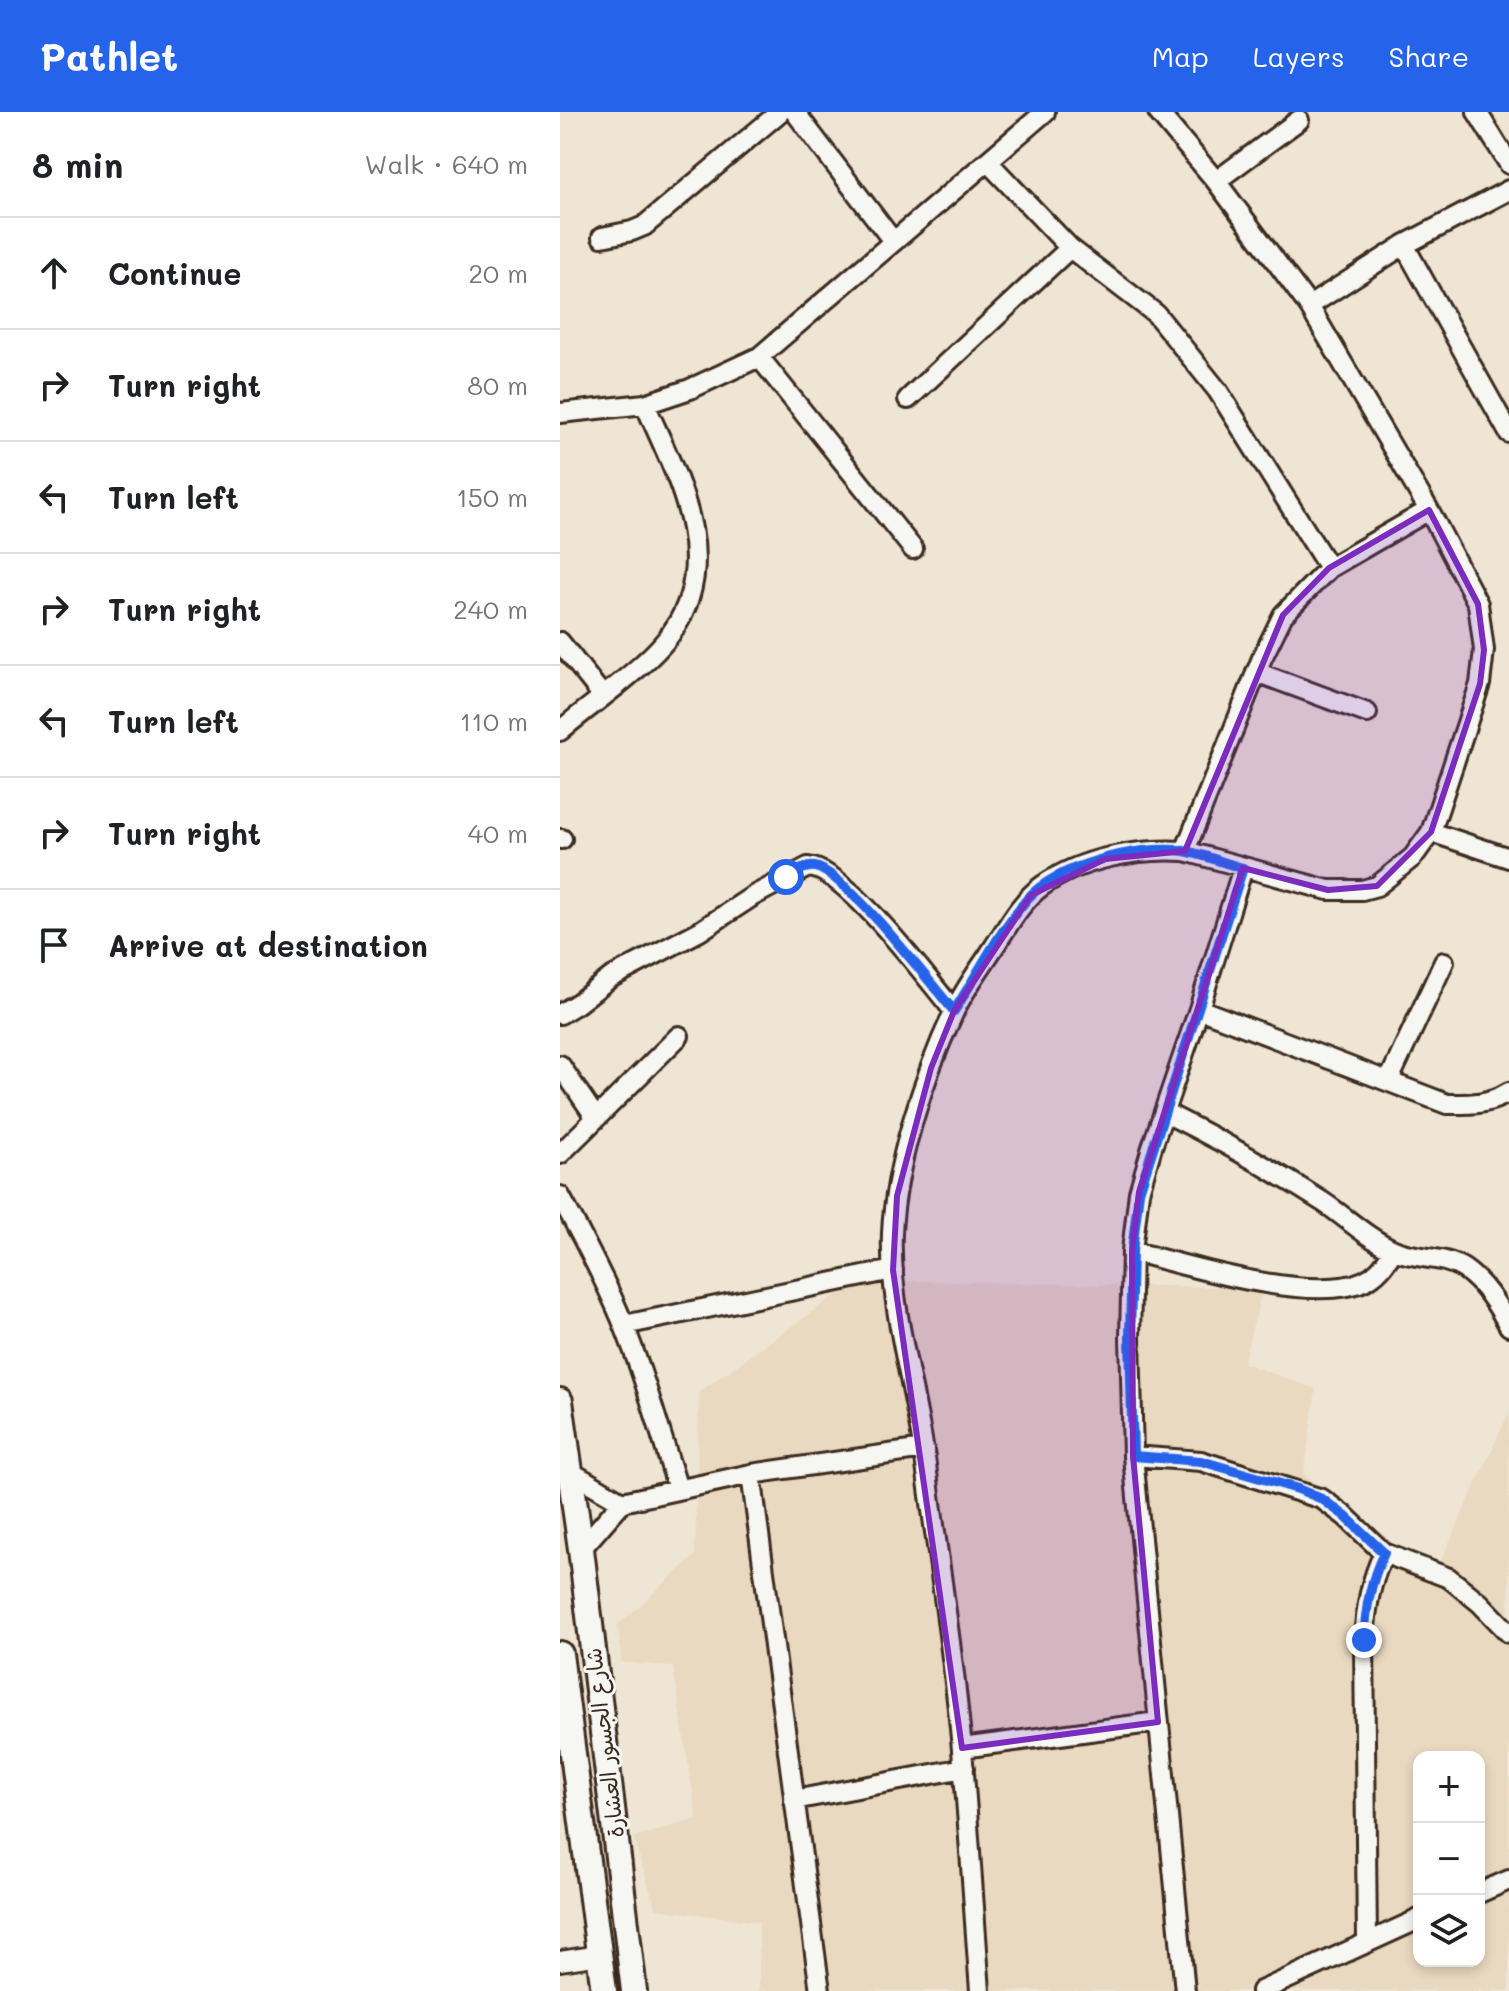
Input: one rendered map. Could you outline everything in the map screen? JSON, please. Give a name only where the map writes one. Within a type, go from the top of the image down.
[{"type":"main road","name":"شارع الجسور العشارة","points":[[560,1401],[581,1549],[634,1991]]},
{"type":"main road","name":"شارع الجسور العشارة","points":[[560,1654],[564,1719],[604,1991]]},
{"type":"street","points":[[602,237],[644,226],[780,112]]},
{"type":"street","points":[[795,112],[893,241]]},
{"type":"street","points":[[560,413],[645,404],[690,389],[759,357],[1045,112]]},
{"type":"street","points":[[980,1991],[962,1748],[924,1449],[893,1270],[892,1233],[903,1166],[931,1068],[954,1011],[1014,915],[1043,885],[1105,859],[1155,850],[1185,851],[1328,890],[1362,890],[1377,886],[1395,874],[1413,857],[1431,832],[1480,684],[1484,650],[1478,604],[1429,510],[1309,306],[1216,181],[1158,112]]},
{"type":"street","points":[[1477,112],[1509,164]]},
{"type":"street","points":[[1216,181],[1299,120]]},
{"type":"street","points":[[988,162],[1070,248],[1156,314],[1218,391],[1329,568]]},
{"type":"street","points":[[1309,306],[1404,245],[1509,190]]},
{"type":"street","points":[[1404,245],[1509,433]]},
{"type":"street","points":[[908,399],[1070,248]]},
{"type":"street","points":[[759,357],[913,549]]},
{"type":"street","points":[[560,731],[646,661],[674,631],[688,604],[695,572],[695,539],[689,508],[645,404]]},
{"type":"street","points":[[1185,851],[1256,672],[1283,615],[1329,568],[1429,510]]},
{"type":"street","points":[[560,642],[602,695]]},
{"type":"street","points":[[1256,672],[1367,713]]},
{"type":"street","points":[[1431,832],[1509,858]]},
{"type":"street","points":[[560,1014],[618,973],[700,931],[753,896],[808,867],[817,867],[828,873],[865,905],[954,1011]]},
{"type":"street","points":[[1185,1991],[1133,1456],[1130,1337],[1132,1251],[1139,1192],[1243,868]]},
{"type":"street","points":[[1389,1080],[1444,962]]},
{"type":"street","points":[[1199,1009],[1447,1104],[1476,1105],[1497,1100],[1509,1092]]},
{"type":"street","points":[[560,1154],[679,1036]]},
{"type":"street","points":[[560,1065],[596,1118]]},
{"type":"street","points":[[1164,1112],[1226,1143],[1319,1199],[1394,1250],[1443,1259],[1463,1268],[1481,1284],[1509,1326]]},
{"type":"street","points":[[560,1196],[593,1257],[624,1325],[678,1489]]},
{"type":"street","points":[[1132,1251],[1284,1287],[1330,1289],[1363,1282],[1379,1271],[1394,1250]]},
{"type":"street","points":[[624,1325],[893,1270]]},
{"type":"street","points":[[581,1549],[622,1502],[751,1474],[924,1449]]},
{"type":"street","points":[[1133,1456],[1201,1461],[1322,1499],[1384,1553],[1449,1578],[1480,1603],[1509,1633]]},
{"type":"street","points":[[571,1472],[622,1502]]},
{"type":"street","points":[[751,1474],[820,1991]]},
{"type":"street","points":[[1367,1941],[1364,1640],[1366,1602],[1384,1553]]},
{"type":"street","points":[[962,1748],[1158,1722]]},
{"type":"street","points":[[794,1800],[964,1768]]},
{"type":"street","points":[[1485,1890],[1509,1880]]},
{"type":"street","points":[[1261,1991],[1413,1922]]},
{"type":"street","points":[[560,1961],[600,1955]]},
{"type":"highlighted area","points":[[1429,510],[1478,604],[1484,650],[1480,684],[1431,832],[1377,886],[1328,890],[1243,868],[1139,1192],[1132,1251],[1133,1456],[1158,1722],[962,1748],[893,1270],[897,1196],[931,1068],[954,1011],[1031,895],[1105,859],[1185,851],[1283,615],[1329,568]]},
{"type":"shaded area","points":[[857,1280],[1263,1288],[1243,1363],[1316,1389],[1304,1474],[1430,1585],[1509,1412],[1509,1991],[759,1991],[759,1922],[656,1909],[633,1838],[697,1819],[673,1667],[621,1662],[618,1625],[695,1556],[699,1392]]},
{"type":"route","points":[[786,877],[808,867],[817,867],[828,873],[865,905],[954,1011],[1014,915],[1031,895],[1059,876],[1105,859],[1155,850],[1185,851],[1243,868],[1139,1192],[1132,1251],[1130,1337],[1133,1456],[1201,1461],[1298,1489],[1322,1499],[1345,1516],[1384,1553],[1366,1602],[1364,1640]]}]
